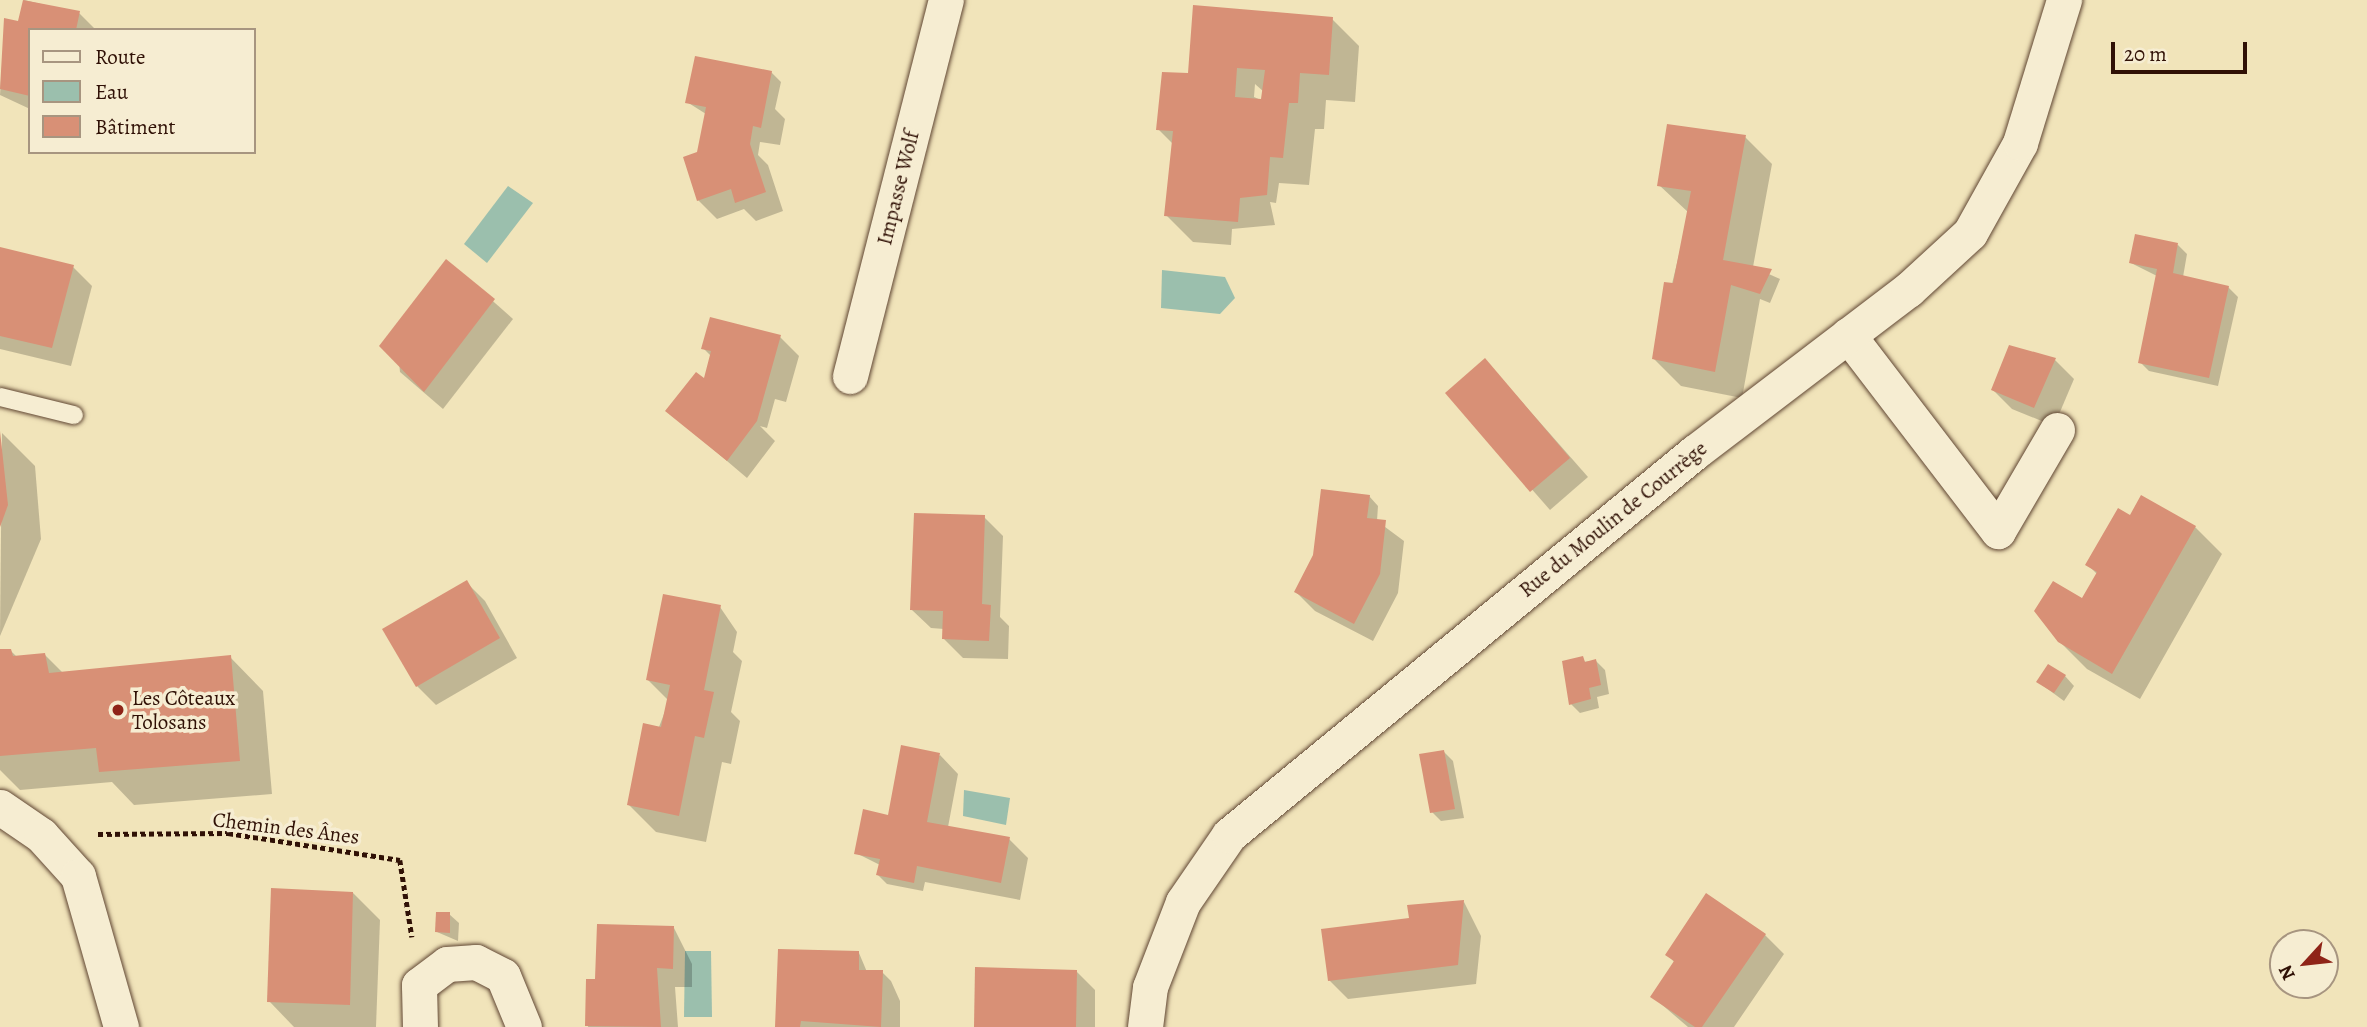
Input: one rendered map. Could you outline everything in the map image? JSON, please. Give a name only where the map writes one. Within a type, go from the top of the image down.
[{"type":"street","name":"Impasse Wolf","points":[[850,376],[946,0]]},
{"type":"street","name":"Rue du Moulin de Courrège","points":[[1145,1027],[1150,987],[1183,902],[1229,835],[1695,452],[1848,335],[1970,233],[2020,143],[2064,0]]},
{"type":"street","points":[[1848,335],[1998,531],[2057,430]]},
{"type":"street","points":[[0,807],[41,835],[78,876],[121,1027]]},
{"type":"street","points":[[419,1027],[419,985],[447,964],[476,962],[503,976],[524,1027]]},
{"type":"lane","points":[[0,397],[75,415]]},
{"type":"path","name":"Chemin des Ânes","points":[[41,835],[228,833],[400,860],[419,985]]},
{"type":"water","points":[[508,186],[533,203],[487,263],[464,244]]},
{"type":"water","points":[[1162,270],[1225,277],[1235,298],[1220,314],[1161,308]]},
{"type":"water","points":[[964,790],[1010,798],[1006,825],[963,816]]},
{"type":"water","points":[[685,951],[711,951],[712,1017],[684,1017]]},
{"type":"building","points":[[23,0],[80,11],[76,28],[28,28],[28,96],[0,89],[4,18],[18,21]]},
{"type":"building","points":[[1193,5],[1333,17],[1329,75],[1300,73],[1298,103],[1289,103],[1283,158],[1270,157],[1267,195],[1240,198],[1238,222],[1164,216],[1173,131],[1156,130],[1162,72],[1188,73]],"holes":[[[1237,68],[1265,70],[1261,99],[1235,97]]]},
{"type":"building","points":[[695,56],[772,71],[761,128],[753,126],[750,144],[766,192],[735,203],[731,189],[697,201],[683,157],[697,152],[706,107],[685,103]]},
{"type":"building","points":[[1667,124],[1746,135],[1723,260],[1772,269],[1760,294],[1731,285],[1715,372],[1652,359],[1664,282],[1673,283],[1691,191],[1657,186]]},
{"type":"building","points":[[2135,234],[2178,243],[2173,273],[2229,286],[2209,378],[2138,363],[2157,269],[2129,263]]},
{"type":"building","points":[[0,247],[74,265],[52,348],[0,336]]},
{"type":"building","points":[[446,259],[495,299],[424,392],[379,346]]},
{"type":"building","points":[[710,317],[781,335],[757,421],[727,461],[665,411],[696,372],[704,378],[711,351],[701,349]]},
{"type":"building","points":[[2009,345],[2056,358],[2034,408],[1991,390]]},
{"type":"building","points":[[1485,358],[1570,458],[1530,492],[1445,393]]},
{"type":"building","points":[[0,431],[8,505],[0,527]]},
{"type":"building","points":[[1321,489],[1370,495],[1367,518],[1386,520],[1380,574],[1354,624],[1294,592],[1313,555]]},
{"type":"building","points":[[2141,495],[2196,526],[2112,674],[2058,642],[2034,611],[2053,581],[2082,598],[2097,572],[2085,565],[2118,508],[2130,515]]},
{"type":"building","points":[[914,513],[985,515],[982,604],[991,605],[989,641],[942,639],[943,611],[910,610]]},
{"type":"building","points":[[467,580],[500,638],[416,687],[382,629]]},
{"type":"building","points":[[663,594],[721,605],[704,690],[714,692],[704,738],[695,736],[679,816],[627,805],[643,723],[661,727],[670,685],[646,680]]},
{"type":"building","name":"Les Côteaux Tolosans","points":[[0,649],[11,649],[13,656],[45,653],[49,673],[231,655],[240,761],[99,772],[96,748],[0,756]]},
{"type":"building","points":[[1583,656],[1585,662],[1596,659],[1601,685],[1589,688],[1591,699],[1569,705],[1562,661]]},
{"type":"building","points":[[2048,664],[2066,675],[2054,693],[2036,682]]},
{"type":"building","points":[[901,745],[940,753],[927,822],[1010,837],[1001,883],[917,866],[914,883],[876,875],[880,859],[854,854],[863,809],[888,815]]},
{"type":"building","points":[[1444,750],[1455,809],[1430,813],[1419,754]]},
{"type":"building","points":[[271,888],[353,892],[350,1005],[267,1002]]},
{"type":"building","points":[[1706,893],[1766,934],[1702,1027],[1695,1027],[1650,997],[1674,961],[1665,955]]},
{"type":"building","points":[[1464,900],[1458,965],[1328,981],[1321,929],[1409,918],[1407,905]]},
{"type":"building","points":[[436,912],[450,912],[450,933],[435,932]]},
{"type":"building","points":[[597,924],[674,926],[673,969],[657,968],[661,1027],[585,1026],[586,979],[595,979]]},
{"type":"building","points":[[778,949],[859,951],[859,970],[883,970],[881,1027],[801,1021],[800,1027],[775,1027]]},
{"type":"building","points":[[975,967],[1077,970],[1076,1027],[974,1027]]},
{"type":"place","name":"Les Côteaux Tolosans","points":[[118,710]]}]
